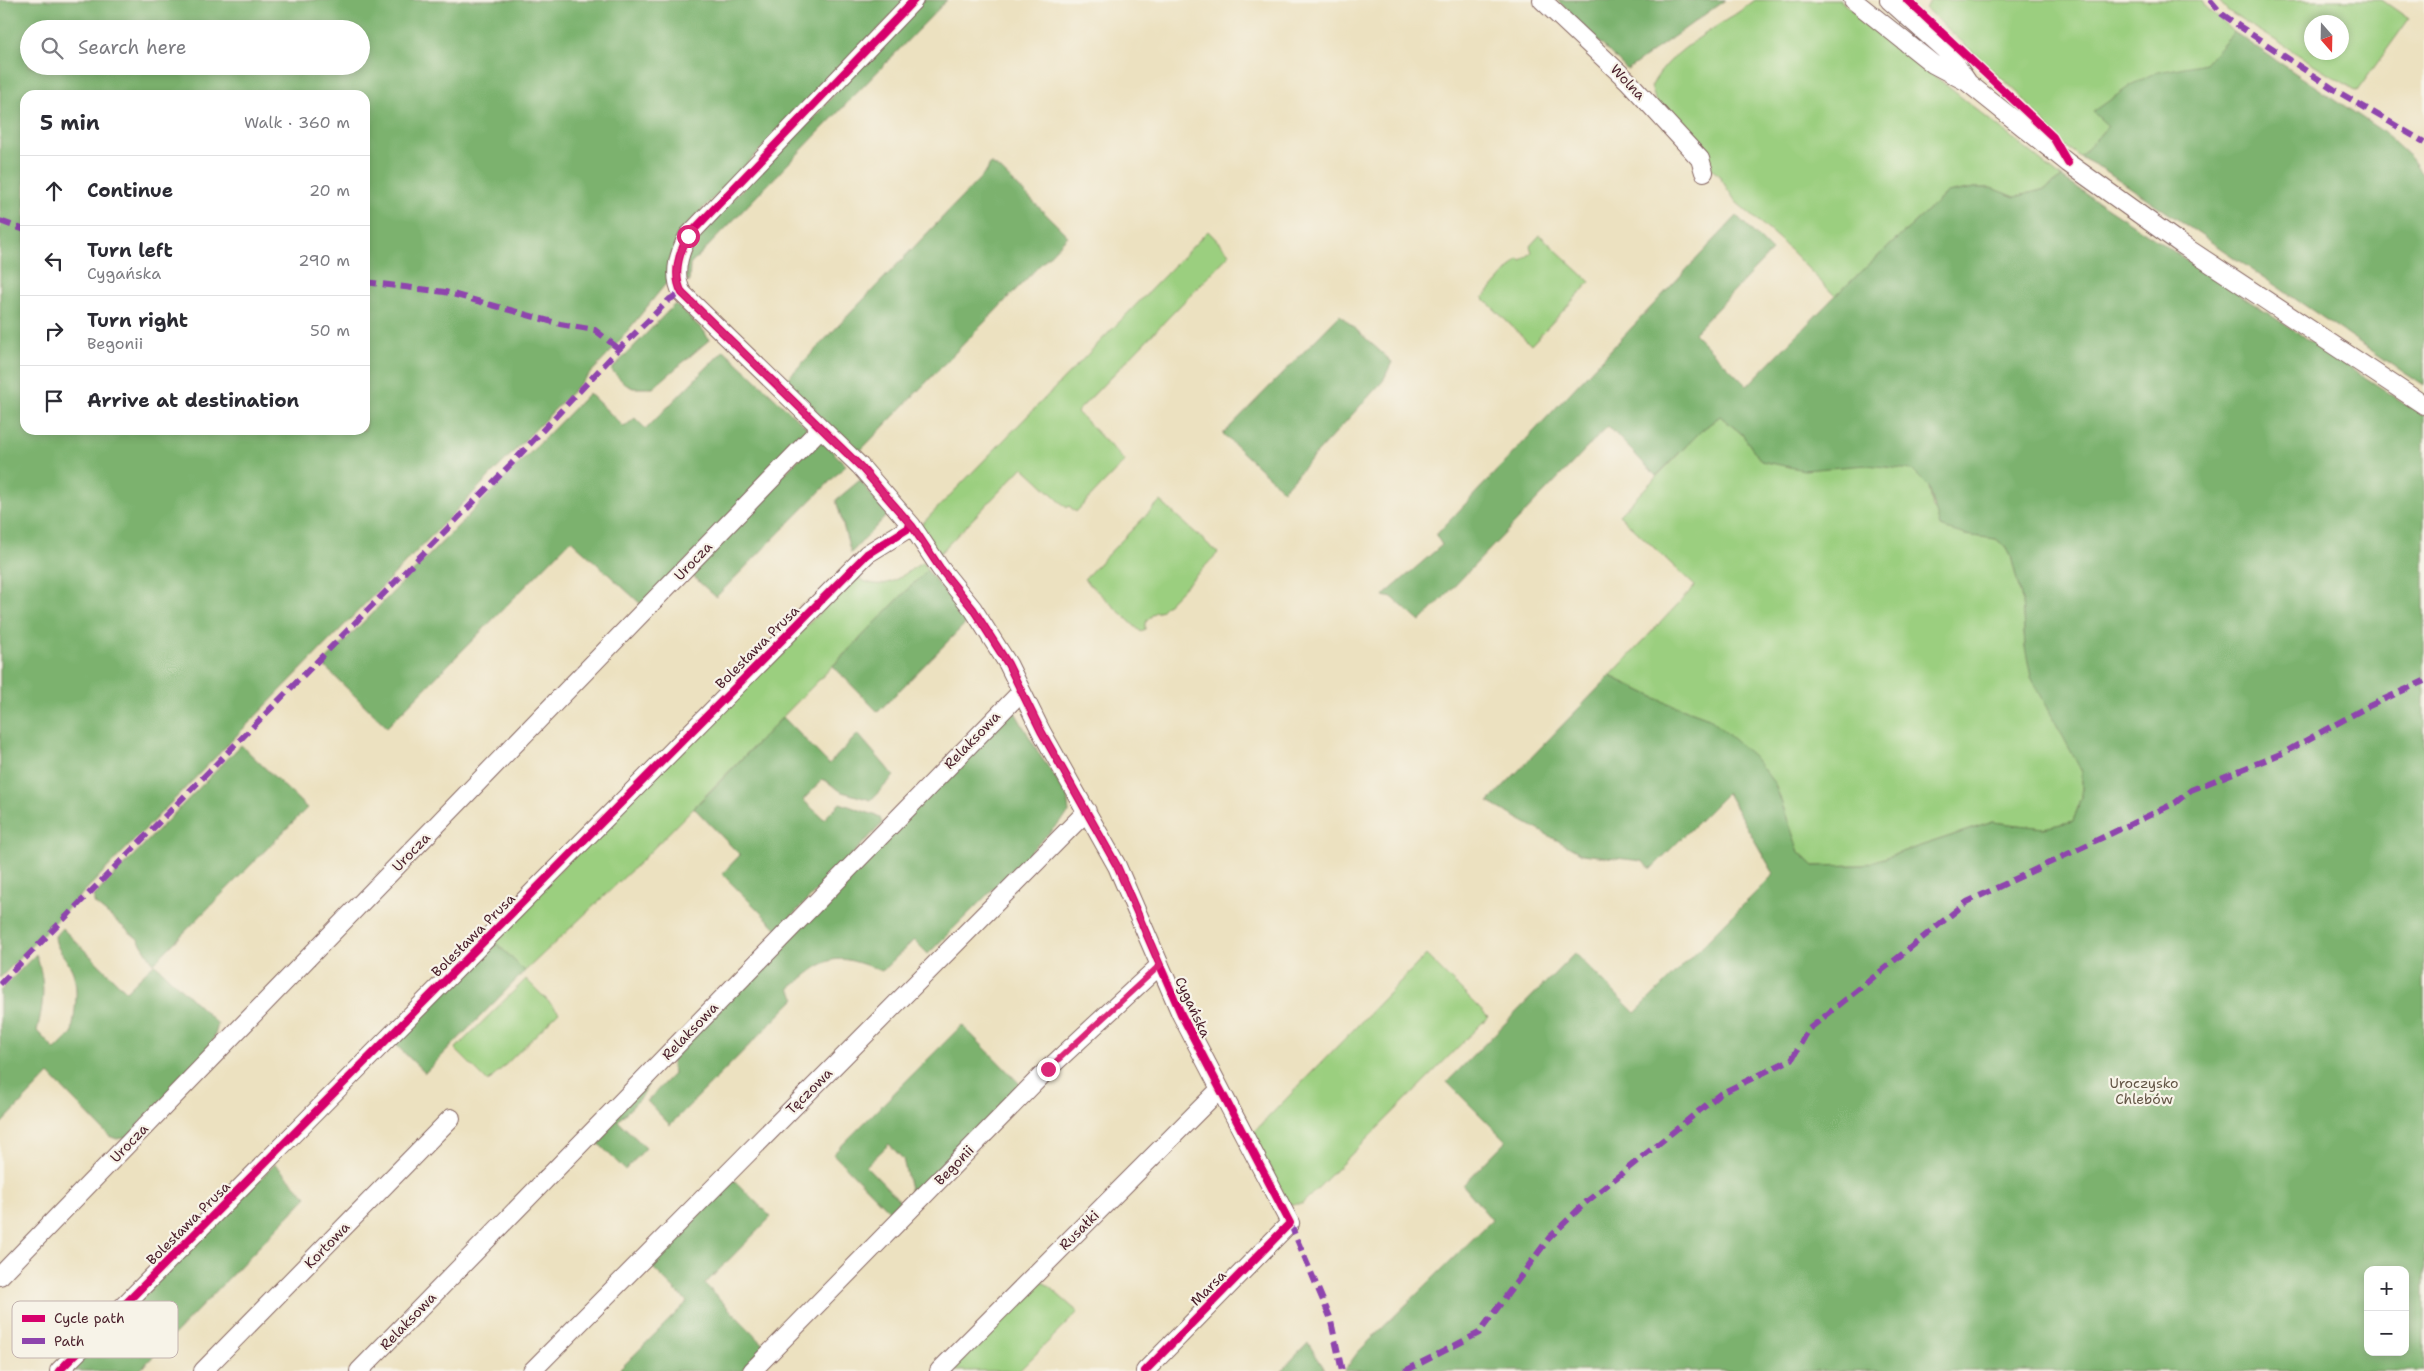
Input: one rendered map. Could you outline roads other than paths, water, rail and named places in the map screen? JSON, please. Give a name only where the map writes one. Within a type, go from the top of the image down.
[{"type":"street","name":"Cygańska","points":[[914,0],[688,236],[678,260],[678,282],[682,293],[860,466],[912,526],[940,568],[973,609],[1008,664],[1041,731],[1117,866],[1181,1014],[1290,1224]]},
{"type":"street","name":"Wolna","points":[[1542,0],[1628,81],[1700,159],[1704,172]]},
{"type":"street","points":[[1852,0],[1934,64],[1967,82],[2068,163],[2181,244],[2424,405]]},
{"type":"street","points":[[1889,0],[1947,52],[1967,82]]},
{"type":"street","name":"Urocza","points":[[0,1276],[821,428]]},
{"type":"street","name":"Bolesława Prusa","points":[[128,1301],[867,554],[912,526]]},
{"type":"street","name":"Relaksowa","points":[[359,1371],[1021,692]]},
{"type":"street","name":"Tęczowa","points":[[532,1371],[1087,811]]},
{"type":"street","name":"Begonii","points":[[752,1371],[1048,1069],[1160,965]]},
{"type":"street","name":"Rusałki","points":[[939,1371],[1219,1090]]},
{"type":"street","name":"Kortowa","points":[[203,1371],[450,1118]]},
{"type":"street","name":"Marsa","points":[[1144,1371],[1290,1224]]},
{"type":"street","name":"Bolesława Prusa","points":[[59,1371],[72,1358]]},
{"type":"park label","name":"Uroczysko Chlebów","points":[[2144,1092]]}]
